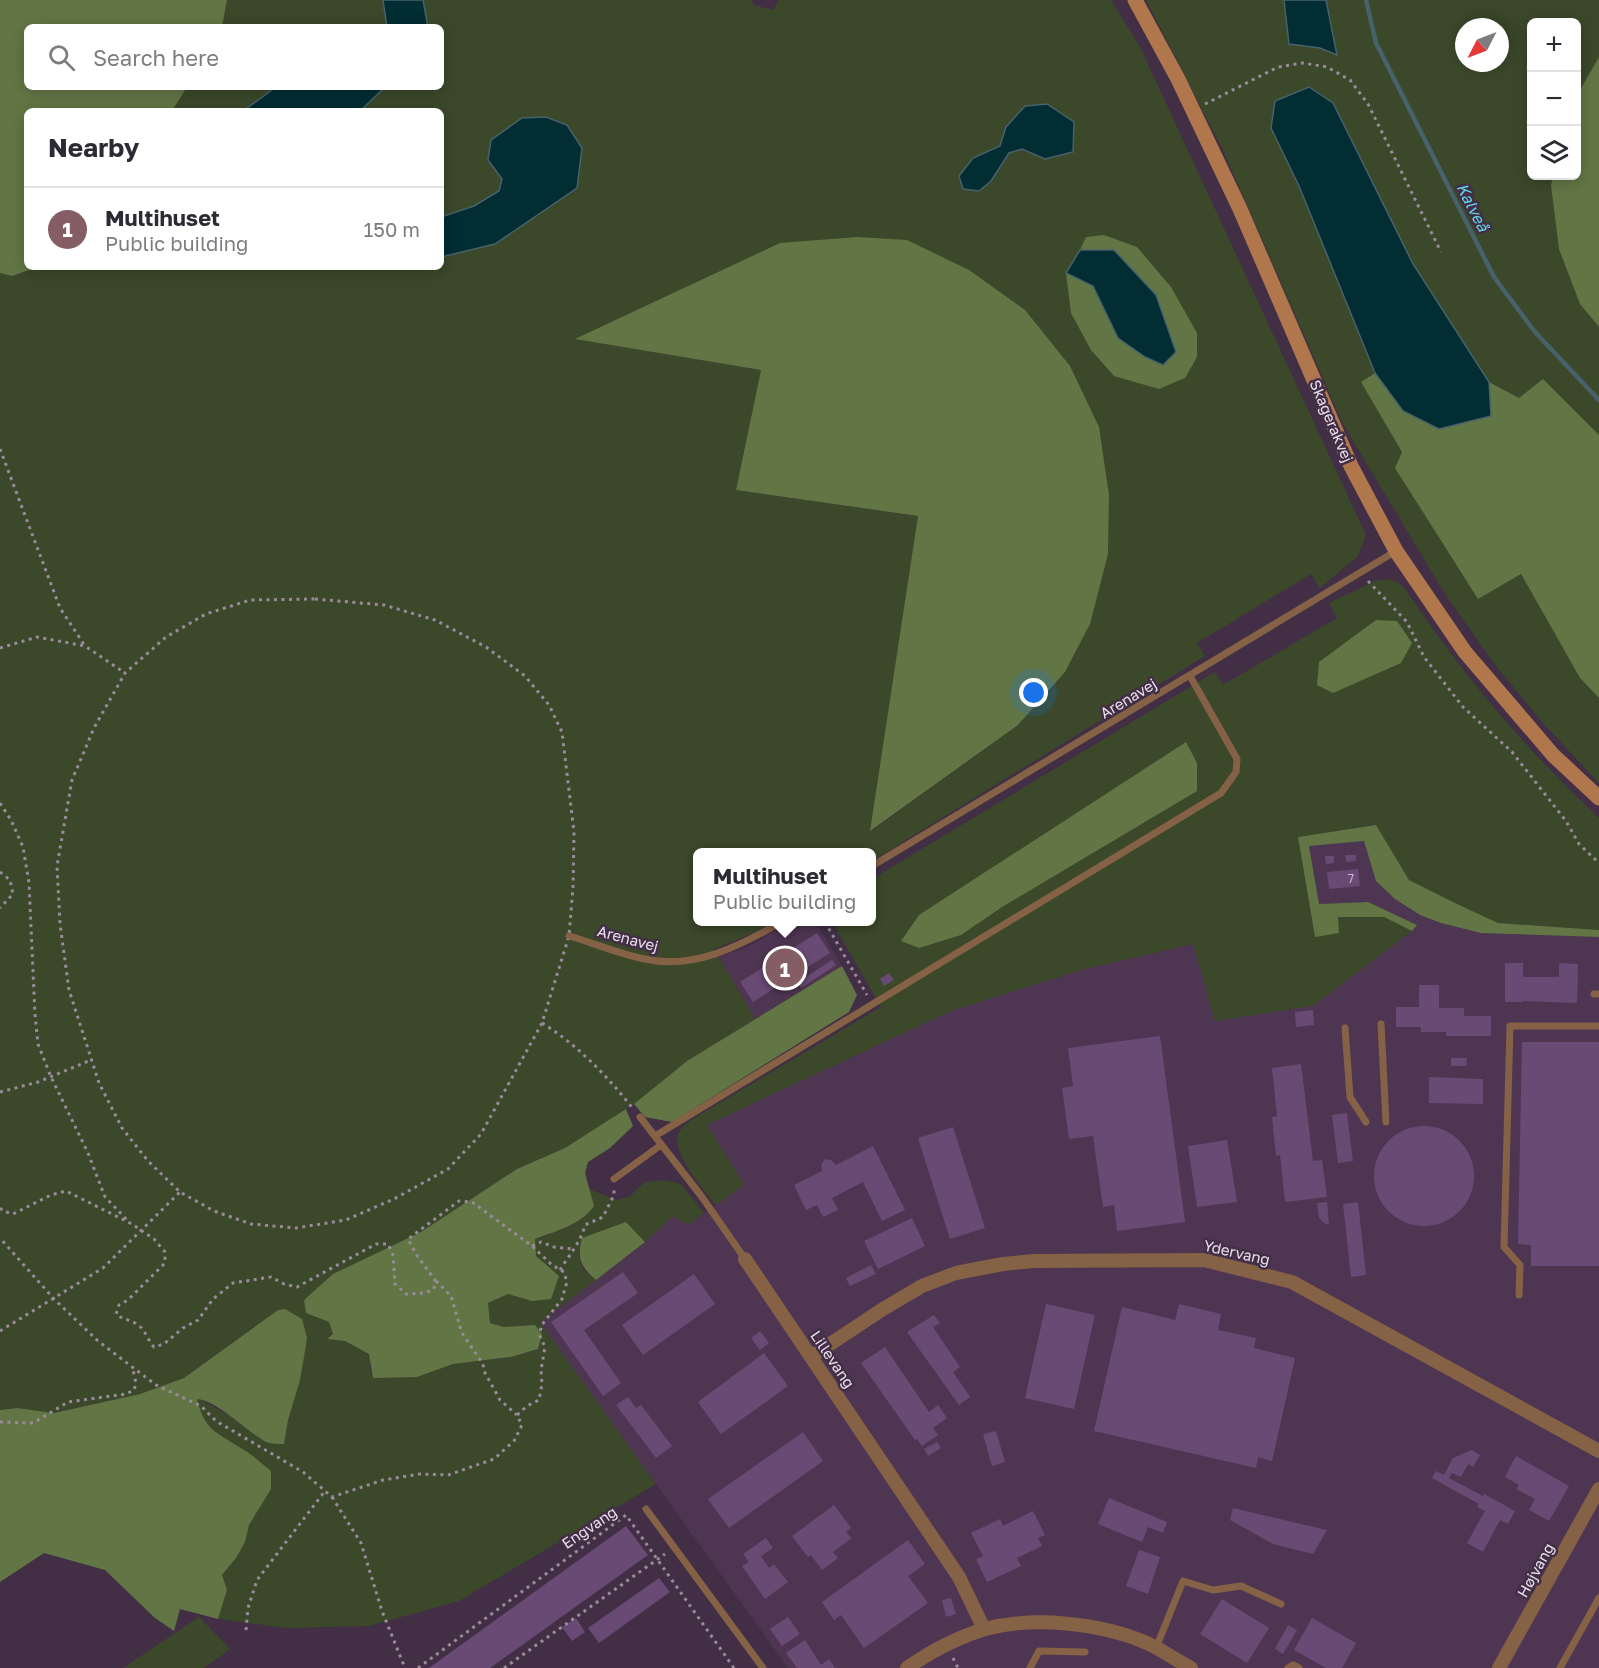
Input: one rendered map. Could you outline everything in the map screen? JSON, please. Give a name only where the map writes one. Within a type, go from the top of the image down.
[{"type":"street","name":"Skagerakvej","points":[[1134,0],[1193,110],[1240,210],[1351,466],[1396,551],[1465,652],[1553,755],[1599,798]]},
{"type":"street","name":"Lillevang","points":[[745,1259],[959,1577],[984,1629]]},
{"type":"street","name":"Ydervang","points":[[812,1356],[922,1286],[956,1273],[1033,1261],[1204,1260],[1292,1282],[1599,1451]]},
{"type":"street","name":"Højvang","points":[[1499,1668],[1599,1489]]},
{"type":"street","points":[[908,1668],[946,1645],[984,1629],[1044,1623],[1093,1627],[1147,1643],[1191,1668]]},
{"type":"lane","name":"Arenavej","points":[[876,865],[1396,551]]},
{"type":"lane","points":[[655,1136],[1221,793],[1236,772],[1237,759],[1190,676]]},
{"type":"lane","name":"Arenavej","points":[[569,936],[645,959],[686,962],[721,952],[749,940],[773,926]]},
{"type":"lane","points":[[1381,1024],[1386,1122]]},
{"type":"lane","points":[[1519,1295],[1520,1265],[1504,1247],[1510,1026],[1599,1026]]},
{"type":"lane","points":[[1345,1028],[1350,1097],[1366,1122]]},
{"type":"lane","name":"Lillevang","points":[[640,1117],[702,1197],[745,1259]]},
{"type":"lane","points":[[614,1179],[661,1145]]},
{"type":"lane","points":[[646,1509],[763,1668]]},
{"type":"lane","points":[[1156,1648],[1183,1581],[1213,1590],[1241,1586],[1281,1604]]},
{"type":"lane","points":[[1560,1668],[1599,1598]]},
{"type":"lane","points":[[1030,1668],[1039,1651],[1085,1652]]},
{"type":"lane","points":[[1288,1668],[1293,1665],[1299,1668]]},
{"type":"path","points":[[1193,110],[1278,67],[1303,63],[1327,67],[1350,80],[1368,104],[1441,252]]},
{"type":"path","points":[[0,449],[60,608],[85,646],[125,673]]},
{"type":"path","points":[[1360,573],[1407,622],[1424,657],[1463,707],[1512,752],[1566,821],[1580,844],[1599,863]]},
{"type":"path","points":[[315,598],[384,605],[435,620],[486,647],[525,676],[549,705],[562,732],[574,832],[569,936],[542,1023],[481,1134],[448,1168],[394,1199],[346,1220],[297,1228],[251,1224],[214,1211],[180,1192],[148,1161],[122,1128],[99,1083],[69,990],[60,924],[57,866],[72,780],[94,728],[125,673],[166,637],[206,614],[250,600],[315,598]]},
{"type":"path","points":[[0,648],[37,637],[85,646]]},
{"type":"path","points":[[0,802],[23,847],[29,883],[38,1044],[51,1077],[88,1153],[105,1197],[132,1224],[154,1239],[165,1252],[165,1263],[128,1300],[119,1305],[116,1314],[122,1319],[136,1323],[154,1347],[164,1344],[183,1328],[198,1320],[213,1299],[233,1284],[271,1277],[284,1284],[297,1287],[376,1244],[388,1244],[393,1255],[395,1284],[406,1294],[425,1293],[434,1289],[435,1280]]},
{"type":"path","points":[[0,872],[10,880],[13,894],[0,908]]},
{"type":"path","points":[[828,926],[873,1004]]},
{"type":"path","points":[[542,1023],[565,1038],[588,1059],[623,1095],[640,1117]]},
{"type":"path","points":[[0,1092],[38,1082],[91,1060]]},
{"type":"path","points":[[560,1270],[578,1243],[585,1225],[603,1217],[614,1195],[614,1179]]},
{"type":"path","points":[[0,1208],[13,1214],[51,1195],[66,1191],[132,1224]]},
{"type":"path","points":[[0,1331],[103,1268],[180,1192]]},
{"type":"path","points":[[332,1497],[383,1480],[420,1474],[448,1475],[494,1459],[514,1441],[522,1425],[517,1415],[500,1400],[484,1371],[483,1364],[462,1333],[451,1296],[435,1280],[408,1239],[459,1201],[472,1202],[532,1246],[564,1272],[567,1282],[562,1299],[542,1326],[540,1336],[545,1347],[541,1370],[540,1400],[517,1415]]},
{"type":"path","points":[[0,1238],[54,1299],[98,1341],[132,1368],[156,1385],[201,1406],[216,1421],[303,1472],[332,1497],[361,1543],[382,1611],[405,1668]]},
{"type":"path","points":[[532,1246],[541,1242],[554,1247],[572,1249]]},
{"type":"path","points":[[0,1422],[33,1423],[68,1402],[126,1394],[134,1390],[136,1383],[132,1368]]},
{"type":"path","points":[[246,1630],[248,1608],[257,1580],[325,1491]]},
{"type":"path","name":"Engvang","points":[[417,1668],[626,1515],[734,1668]]},
{"type":"path","points":[[504,1668],[674,1548]]},
{"type":"shaded area","points":[[227,0],[383,0],[387,24],[223,24]]},
{"type":"shaded area","points":[[383,0],[423,0],[427,24],[387,24]]},
{"type":"shaded area","points":[[423,0],[752,0],[754,5],[773,10],[779,0],[1111,0],[1140,47],[1366,535],[1358,556],[1320,588],[1311,574],[1197,643],[1205,656],[876,859],[876,848],[693,848],[693,926],[766,926],[714,949],[755,1019],[687,1061],[634,1104],[565,1148],[517,1169],[421,1232],[376,1254],[306,1313],[329,1322],[333,1334],[328,1339],[345,1341],[370,1354],[373,1378],[417,1377],[453,1364],[511,1357],[538,1349],[542,1334],[535,1325],[504,1327],[490,1323],[488,1303],[508,1294],[532,1301],[535,1239],[568,1227],[589,1213],[594,1206],[589,1189],[617,1200],[629,1197],[645,1182],[664,1180],[681,1184],[704,1213],[688,1225],[673,1216],[645,1242],[626,1222],[578,1253],[583,1269],[596,1280],[540,1322],[656,1484],[459,1601],[369,1626],[287,1628],[218,1619],[227,1590],[222,1575],[245,1542],[249,1525],[259,1508],[246,1451],[228,1441],[208,1425],[196,1398],[230,1416],[268,1443],[284,1444],[303,1363],[278,1310],[184,1378],[140,1394],[54,1413],[17,1408],[0,1410],[0,273],[12,276],[29,270],[444,270],[444,256],[495,244],[577,188],[488,160],[502,179],[499,191],[474,206],[444,216],[444,108],[363,108],[382,90],[444,90],[444,24],[427,24]],"holes":[[[1000,146],[1072,152],[1045,158],[1022,149],[1010,153],[991,181],[979,191],[963,189],[973,158]],[[576,339],[1070,366],[1090,624],[1065,672],[1018,725],[871,831],[918,516],[736,490],[761,370]]]},
{"type":"shaded area","points":[[1146,0],[1599,0],[1599,57],[1581,88],[1581,18],[1527,18],[1527,180],[1552,180],[1551,185],[1580,304],[1599,327],[1599,435],[1543,380],[1519,398],[1489,382],[1413,264],[1333,103],[1271,128],[1299,186],[1375,373],[1362,382],[1402,452],[1478,598],[1521,574],[1580,678],[1599,698],[1599,783],[1541,721],[1493,662],[1445,594],[1343,424],[1222,148]]},
{"type":"shaded area","points":[[1284,0],[1326,0],[1337,55],[1320,48],[1289,44]]},
{"type":"shaded area","points":[[1309,87],[1333,103],[1413,264],[1489,382],[1491,416],[1439,429],[1403,411],[1375,373],[1299,186],[1271,128],[1275,101]]},
{"type":"shaded area","points":[[185,90],[272,90],[247,108],[174,108]]},
{"type":"shaded area","points":[[272,90],[382,90],[363,108],[247,108]]},
{"type":"shaded area","points":[[1047,104],[1074,122],[1073,152],[1045,159],[1022,149],[1009,153],[991,181],[979,191],[963,189],[959,176],[973,158],[1000,146],[1006,127],[1025,106]]},
{"type":"shaded area","points":[[546,117],[567,125],[582,148],[577,188],[495,244],[444,256],[444,216],[474,206],[499,191],[502,179],[488,160],[491,140],[522,118]]},
{"type":"shaded area","points":[[1080,250],[1114,250],[1156,295],[1176,352],[1163,365],[1145,357],[1118,338],[1093,286],[1066,273]]},
{"type":"shaded area","points":[[1388,579],[1399,583],[1406,590],[1449,651],[1496,710],[1520,738],[1599,818],[1599,930],[1497,923],[1409,880],[1376,825],[1298,837],[1315,937],[1337,917],[1384,917],[1412,931],[1313,1006],[1215,1021],[1193,944],[1081,970],[951,1011],[707,1125],[744,1185],[716,1205],[697,1182],[685,1162],[678,1143],[679,1132],[694,1118],[881,1007],[834,926],[876,926],[876,877],[1215,672],[1223,685],[1337,618],[1329,603],[1375,581]]},
{"type":"shaded area","points":[[1364,841],[1376,881],[1395,899],[1420,915],[1481,933],[1599,937],[1599,1668],[788,1668],[540,1322],[645,1242],[673,1216],[688,1225],[744,1185],[707,1125],[951,1011],[1081,970],[1194,944],[1313,1006],[1412,931],[1416,925],[1368,902],[1319,904],[1309,846]]},
{"type":"shaded area","points":[[783,926],[817,926],[842,966],[755,1019],[719,957],[750,946]]},
{"type":"shaded area","points":[[199,1617],[230,1649],[204,1668],[123,1668]]},
{"type":"green space","points":[[0,0],[227,0],[223,24],[24,24],[24,90],[185,90],[174,108],[24,108],[24,270],[29,270],[12,276],[0,273]]},
{"type":"green space","points":[[1599,57],[1599,327],[1580,304],[1559,249],[1551,185],[1552,180],[1581,180],[1581,88]]},
{"type":"green space","points":[[1104,235],[1137,247],[1171,287],[1197,333],[1197,357],[1185,378],[1159,389],[1114,376],[1091,350],[1071,313],[1066,273],[1093,286],[1118,338],[1114,250],[1080,250],[1086,237]]},
{"type":"green space","points":[[857,237],[907,240],[969,270],[1025,310],[1070,366],[1099,427],[1109,495],[1108,554],[1090,624],[1065,672],[1018,725],[870,831],[918,516],[736,490],[761,370],[575,339],[780,243]]},
{"type":"green space","points":[[1375,373],[1403,410],[1491,416],[1489,382],[1519,398],[1543,379],[1599,435],[1599,698],[1580,678],[1521,574],[1478,599],[1395,468],[1402,452],[1361,382]]},
{"type":"green space","points":[[1376,620],[1397,621],[1412,643],[1401,663],[1333,693],[1317,685],[1319,662]]},
{"type":"green space","points":[[1186,742],[1197,763],[1197,791],[1002,907],[961,935],[919,948],[901,941],[919,915]]},
{"type":"green space","points":[[1376,825],[1409,880],[1498,923],[1599,930],[1599,937],[1481,933],[1420,915],[1395,899],[1376,881],[1364,841],[1309,846],[1319,904],[1368,902],[1417,925],[1412,931],[1384,917],[1338,917],[1339,933],[1315,937],[1298,837]]},
{"type":"green space","points":[[842,966],[857,995],[849,1012],[672,1122],[645,1117],[634,1104],[687,1061]]},
{"type":"green space","points":[[626,1109],[633,1126],[610,1148],[588,1162],[585,1173],[594,1206],[589,1213],[575,1223],[535,1239],[536,1256],[559,1276],[551,1299],[532,1301],[508,1294],[488,1303],[490,1323],[504,1327],[535,1325],[542,1334],[538,1349],[511,1357],[453,1364],[417,1377],[373,1378],[369,1354],[345,1341],[327,1339],[333,1334],[329,1322],[306,1313],[304,1300],[333,1274],[421,1232],[517,1169],[565,1148]]},
{"type":"green space","points":[[626,1222],[645,1242],[596,1280],[581,1262],[582,1238]]},
{"type":"green space","points":[[285,1309],[302,1319],[307,1338],[300,1380],[288,1420],[284,1444],[266,1442],[214,1405],[197,1399],[204,1418],[214,1430],[248,1452],[271,1471],[271,1489],[249,1525],[245,1542],[236,1558],[222,1575],[227,1590],[218,1619],[180,1609],[174,1631],[155,1618],[105,1570],[44,1553],[0,1582],[0,1410],[17,1408],[54,1413],[140,1394],[184,1378],[278,1310]]},
{"type":"building","points":[[1345,855],[1356,855],[1356,861],[1346,862]]},
{"type":"building","points":[[1325,856],[1334,856],[1334,863],[1326,864]]},
{"type":"building","points":[[1358,869],[1360,886],[1329,889],[1327,872]]},
{"type":"building","points":[[817,933],[830,953],[753,1002],[740,982]]},
{"type":"building","points":[[832,960],[836,965],[801,988],[798,982]]},
{"type":"building","points":[[1505,963],[1523,963],[1523,977],[1559,977],[1559,963],[1578,964],[1577,1003],[1505,1002]]},
{"type":"building","points":[[889,973],[894,980],[884,986],[880,979]]},
{"type":"building","points":[[1419,985],[1439,985],[1439,1008],[1464,1008],[1464,1016],[1491,1016],[1491,1036],[1446,1036],[1446,1032],[1421,1032],[1421,1027],[1396,1027],[1396,1007],[1419,1007]]},
{"type":"building","points":[[1313,1010],[1314,1025],[1296,1027],[1295,1012]]},
{"type":"building","points":[[1160,1036],[1185,1222],[1117,1231],[1114,1205],[1103,1207],[1093,1136],[1069,1139],[1062,1088],[1073,1086],[1068,1048]]},
{"type":"building","points":[[1522,1042],[1599,1042],[1599,1266],[1531,1266],[1531,1245],[1518,1244]]},
{"type":"building","points":[[1451,1058],[1467,1058],[1466,1066],[1451,1066]]},
{"type":"building","points":[[1301,1064],[1313,1161],[1322,1160],[1327,1197],[1285,1202],[1280,1155],[1276,1156],[1272,1117],[1277,1116],[1272,1068]]},
{"type":"building","points":[[1429,1077],[1483,1079],[1483,1104],[1429,1103]]},
{"type":"building","points":[[1347,1113],[1353,1161],[1338,1163],[1332,1115]]},
{"type":"building","points":[[1424,1126],[1452,1134],[1466,1148],[1474,1176],[1466,1204],[1452,1218],[1424,1226],[1396,1218],[1382,1204],[1374,1176],[1382,1148],[1396,1134]]},
{"type":"building","points":[[953,1127],[985,1228],[950,1239],[918,1138]]},
{"type":"building","points":[[1227,1140],[1237,1202],[1197,1207],[1188,1146]]},
{"type":"building","points":[[873,1146],[905,1210],[882,1221],[863,1182],[832,1198],[838,1210],[823,1217],[817,1205],[806,1210],[794,1185],[822,1171],[821,1165],[825,1159],[831,1160],[836,1165]]},
{"type":"building","points":[[1327,1202],[1329,1224],[1325,1224],[1319,1218],[1317,1203]]},
{"type":"building","points":[[1358,1202],[1366,1275],[1351,1277],[1343,1204]]},
{"type":"building","points":[[912,1218],[925,1246],[878,1269],[864,1241]]},
{"type":"building","points":[[871,1265],[876,1274],[850,1286],[846,1278]]},
{"type":"building","points":[[623,1272],[638,1293],[584,1330],[621,1383],[603,1396],[551,1322]]},
{"type":"building","points":[[694,1274],[715,1304],[643,1355],[622,1325]]},
{"type":"building","points":[[1046,1304],[1095,1315],[1074,1409],[1025,1398]]},
{"type":"building","points":[[1179,1304],[1221,1314],[1218,1330],[1256,1338],[1254,1348],[1295,1358],[1272,1461],[1258,1457],[1256,1468],[1094,1431],[1122,1307],[1175,1320]]},
{"type":"building","points":[[934,1315],[940,1323],[933,1327],[960,1367],[953,1372],[970,1397],[959,1405],[907,1332]]},
{"type":"building","points":[[760,1331],[769,1343],[760,1350],[751,1338]]},
{"type":"building","points":[[885,1347],[929,1412],[938,1405],[947,1418],[933,1428],[938,1435],[922,1446],[917,1439],[915,1440],[861,1363]]},
{"type":"building","points":[[764,1353],[788,1386],[721,1434],[698,1402]]},
{"type":"building","points":[[628,1397],[636,1408],[641,1405],[672,1446],[656,1458],[616,1405]]},
{"type":"building","points":[[996,1431],[1005,1462],[992,1466],[983,1434]]},
{"type":"building","points":[[803,1432],[823,1461],[729,1528],[708,1499]]},
{"type":"building","points":[[937,1442],[941,1448],[928,1456],[924,1449]]},
{"type":"building","points":[[1472,1450],[1480,1455],[1473,1467],[1468,1464],[1461,1477],[1452,1473],[1449,1478],[1515,1511],[1508,1524],[1500,1520],[1483,1552],[1467,1543],[1485,1511],[1477,1507],[1479,1504],[1432,1478],[1436,1471],[1444,1475],[1453,1458]]},
{"type":"building","points":[[1516,1456],[1569,1486],[1549,1521],[1529,1510],[1535,1499],[1516,1489],[1519,1485],[1505,1477]]},
{"type":"building","points":[[1109,1498],[1167,1522],[1163,1533],[1148,1527],[1142,1542],[1098,1524]]},
{"type":"building","points":[[834,1505],[851,1528],[846,1532],[852,1538],[833,1552],[838,1558],[822,1570],[811,1555],[808,1557],[792,1536]]},
{"type":"building","points":[[1233,1508],[1327,1530],[1313,1554],[1273,1544],[1230,1520]]},
{"type":"building","points":[[1033,1511],[1045,1535],[1038,1538],[1042,1546],[1017,1558],[1021,1566],[987,1582],[976,1559],[983,1556],[971,1533],[1000,1519],[1003,1526]]},
{"type":"building","points":[[626,1526],[648,1555],[490,1668],[429,1668]]},
{"type":"building","points":[[766,1538],[773,1548],[761,1556],[769,1568],[774,1564],[788,1582],[765,1599],[742,1566],[749,1562],[743,1554]]},
{"type":"building","points":[[908,1540],[925,1564],[908,1576],[928,1603],[864,1648],[841,1615],[834,1620],[822,1602]]},
{"type":"building","points":[[1139,1550],[1160,1557],[1148,1594],[1126,1586]]},
{"type":"building","points":[[659,1578],[670,1592],[599,1643],[588,1628]]},
{"type":"building","points":[[951,1598],[956,1614],[946,1617],[942,1600]]},
{"type":"building","points":[[1222,1599],[1269,1628],[1247,1663],[1200,1634]]},
{"type":"building","points":[[788,1617],[800,1634],[782,1646],[770,1629]]},
{"type":"building","points":[[576,1618],[585,1632],[572,1641],[562,1627]]},
{"type":"building","points":[[1312,1618],[1356,1643],[1342,1668],[1326,1668],[1294,1650]]},
{"type":"building","points":[[1288,1625],[1297,1630],[1283,1654],[1275,1649]]},
{"type":"building","points":[[805,1640],[821,1665],[829,1659],[835,1668],[797,1668],[786,1653]]},
{"type":"waterway","name":"Kalveå","points":[[1366,0],[1376,43],[1494,277],[1535,332],[1599,400]]},
{"type":"place","name":"Multihuset","points":[[785,968]]}]
